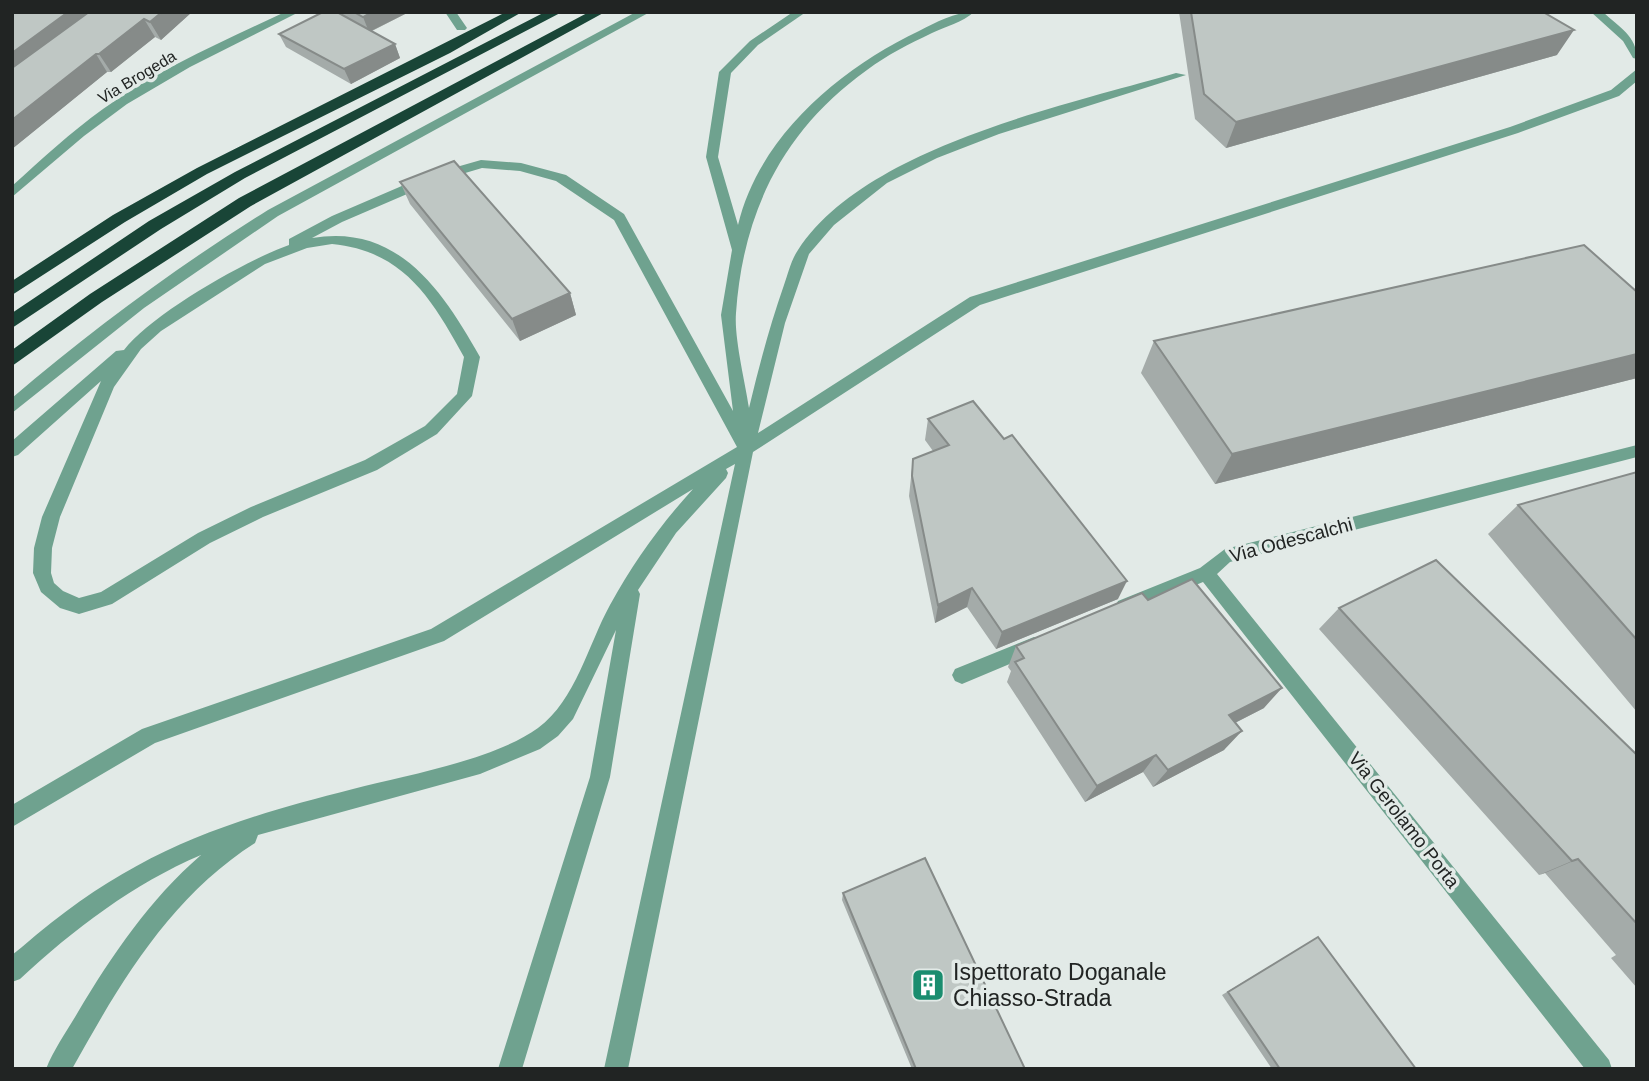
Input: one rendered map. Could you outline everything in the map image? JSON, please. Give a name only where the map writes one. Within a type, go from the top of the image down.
[{"type":"highway","points":[[12,289],[137,208],[229,156],[470,38],[516,12]]},
{"type":"highway","points":[[12,322],[155,225],[240,175],[556,12]]},
{"type":"highway","points":[[12,359],[96,298],[245,202],[599,12]]},
{"type":"street","name":"Via Brogeda","points":[[12,193],[66,145],[121,102],[233,41],[294,12]]},
{"type":"street","points":[[450,12],[461,28]]},
{"type":"street","points":[[12,407],[154,291],[222,244],[273,213],[645,12]]},
{"type":"street","points":[[746,449],[728,315],[743,226],[755,189],[780,150],[828,98],[884,53],[969,12]]},
{"type":"street","points":[[1596,12],[1627,40],[1637,56]]},
{"type":"street","points":[[740,250],[712,158],[725,72],[754,43],[796,15]]},
{"type":"street","points":[[12,817],[149,736],[437,635],[746,449],[975,301],[1514,130],[1615,93],[1629,83],[1637,72]]},
{"type":"street","points":[[616,1069],[746,449],[778,323],[803,253],[829,222],[882,180],[933,155],[995,131],[1180,75]]},
{"type":"street","points":[[12,452],[80,388],[159,324],[255,263],[337,219],[430,179],[481,164],[521,167],[561,178],[619,217],[746,449]]},
{"type":"street","points":[[159,324],[136,345],[107,385],[51,517],[43,548],[42,573],[47,587],[66,603],[79,606],[106,598],[204,538],[257,512],[371,465],[431,430],[464,396],[472,357],[442,303],[405,263],[364,243],[330,239],[255,263]]},
{"type":"street","points":[[12,971],[50,936],[112,892],[167,859],[221,836],[289,815],[480,764],[510,754],[538,739],[559,722],[572,701],[634,577],[704,488],[746,449]]},
{"type":"street","name":"Via Odescalchi","points":[[1103,616],[1206,573],[1225,556],[1637,451]]},
{"type":"street","name":"Via Gerolamo Porta","points":[[1206,573],[1600,1069]]},
{"type":"street","points":[[510,1069],[600,778],[634,577]]},
{"type":"street","points":[[962,675],[1052,637]]},
{"type":"street","points":[[58,1069],[105,988],[152,922],[190,880],[233,843],[289,815]]},
{"type":"building","points":[[12,12],[68,12],[12,53]]},
{"type":"building","points":[[89,12],[162,12],[150,22],[144,19],[12,120],[12,68]]},
{"type":"building","points":[[323,12],[337,12],[395,44],[344,69],[279,34]]},
{"type":"building","points":[[354,12],[372,12],[363,17]]},
{"type":"building","points":[[1191,12],[1543,12],[1574,30],[1236,122],[1204,94]]},
{"type":"building","points":[[454,161],[570,293],[512,319],[400,182]]},
{"type":"building","points":[[1584,245],[1637,292],[1637,354],[1232,454],[1154,341]]},
{"type":"building","points":[[973,401],[1004,439],[1012,435],[1127,581],[1002,632],[972,588],[938,605],[912,476],[913,459],[949,445],[928,419]]},
{"type":"building","points":[[1637,472],[1637,640],[1518,505]]},
{"type":"building","points":[[1436,560],[1637,755],[1637,924],[1578,859],[1572,861],[1339,608]]},
{"type":"building","points":[[1192,579],[1282,688],[1229,715],[1242,731],[1168,770],[1156,755],[1097,786],[1015,662],[1024,658],[1016,646],[1142,593],[1148,600]]},
{"type":"building","name":"Ispettorato Doganale Chiasso-Strada","points":[[925,858],[1025,1069],[916,1069],[843,893]]},
{"type":"building","points":[[1318,937],[1416,1069],[1280,1069],[1228,992]]},
{"type":"place","name":"Ispettorato Doganale Chiasso-Strada","points":[[928,985]]}]
